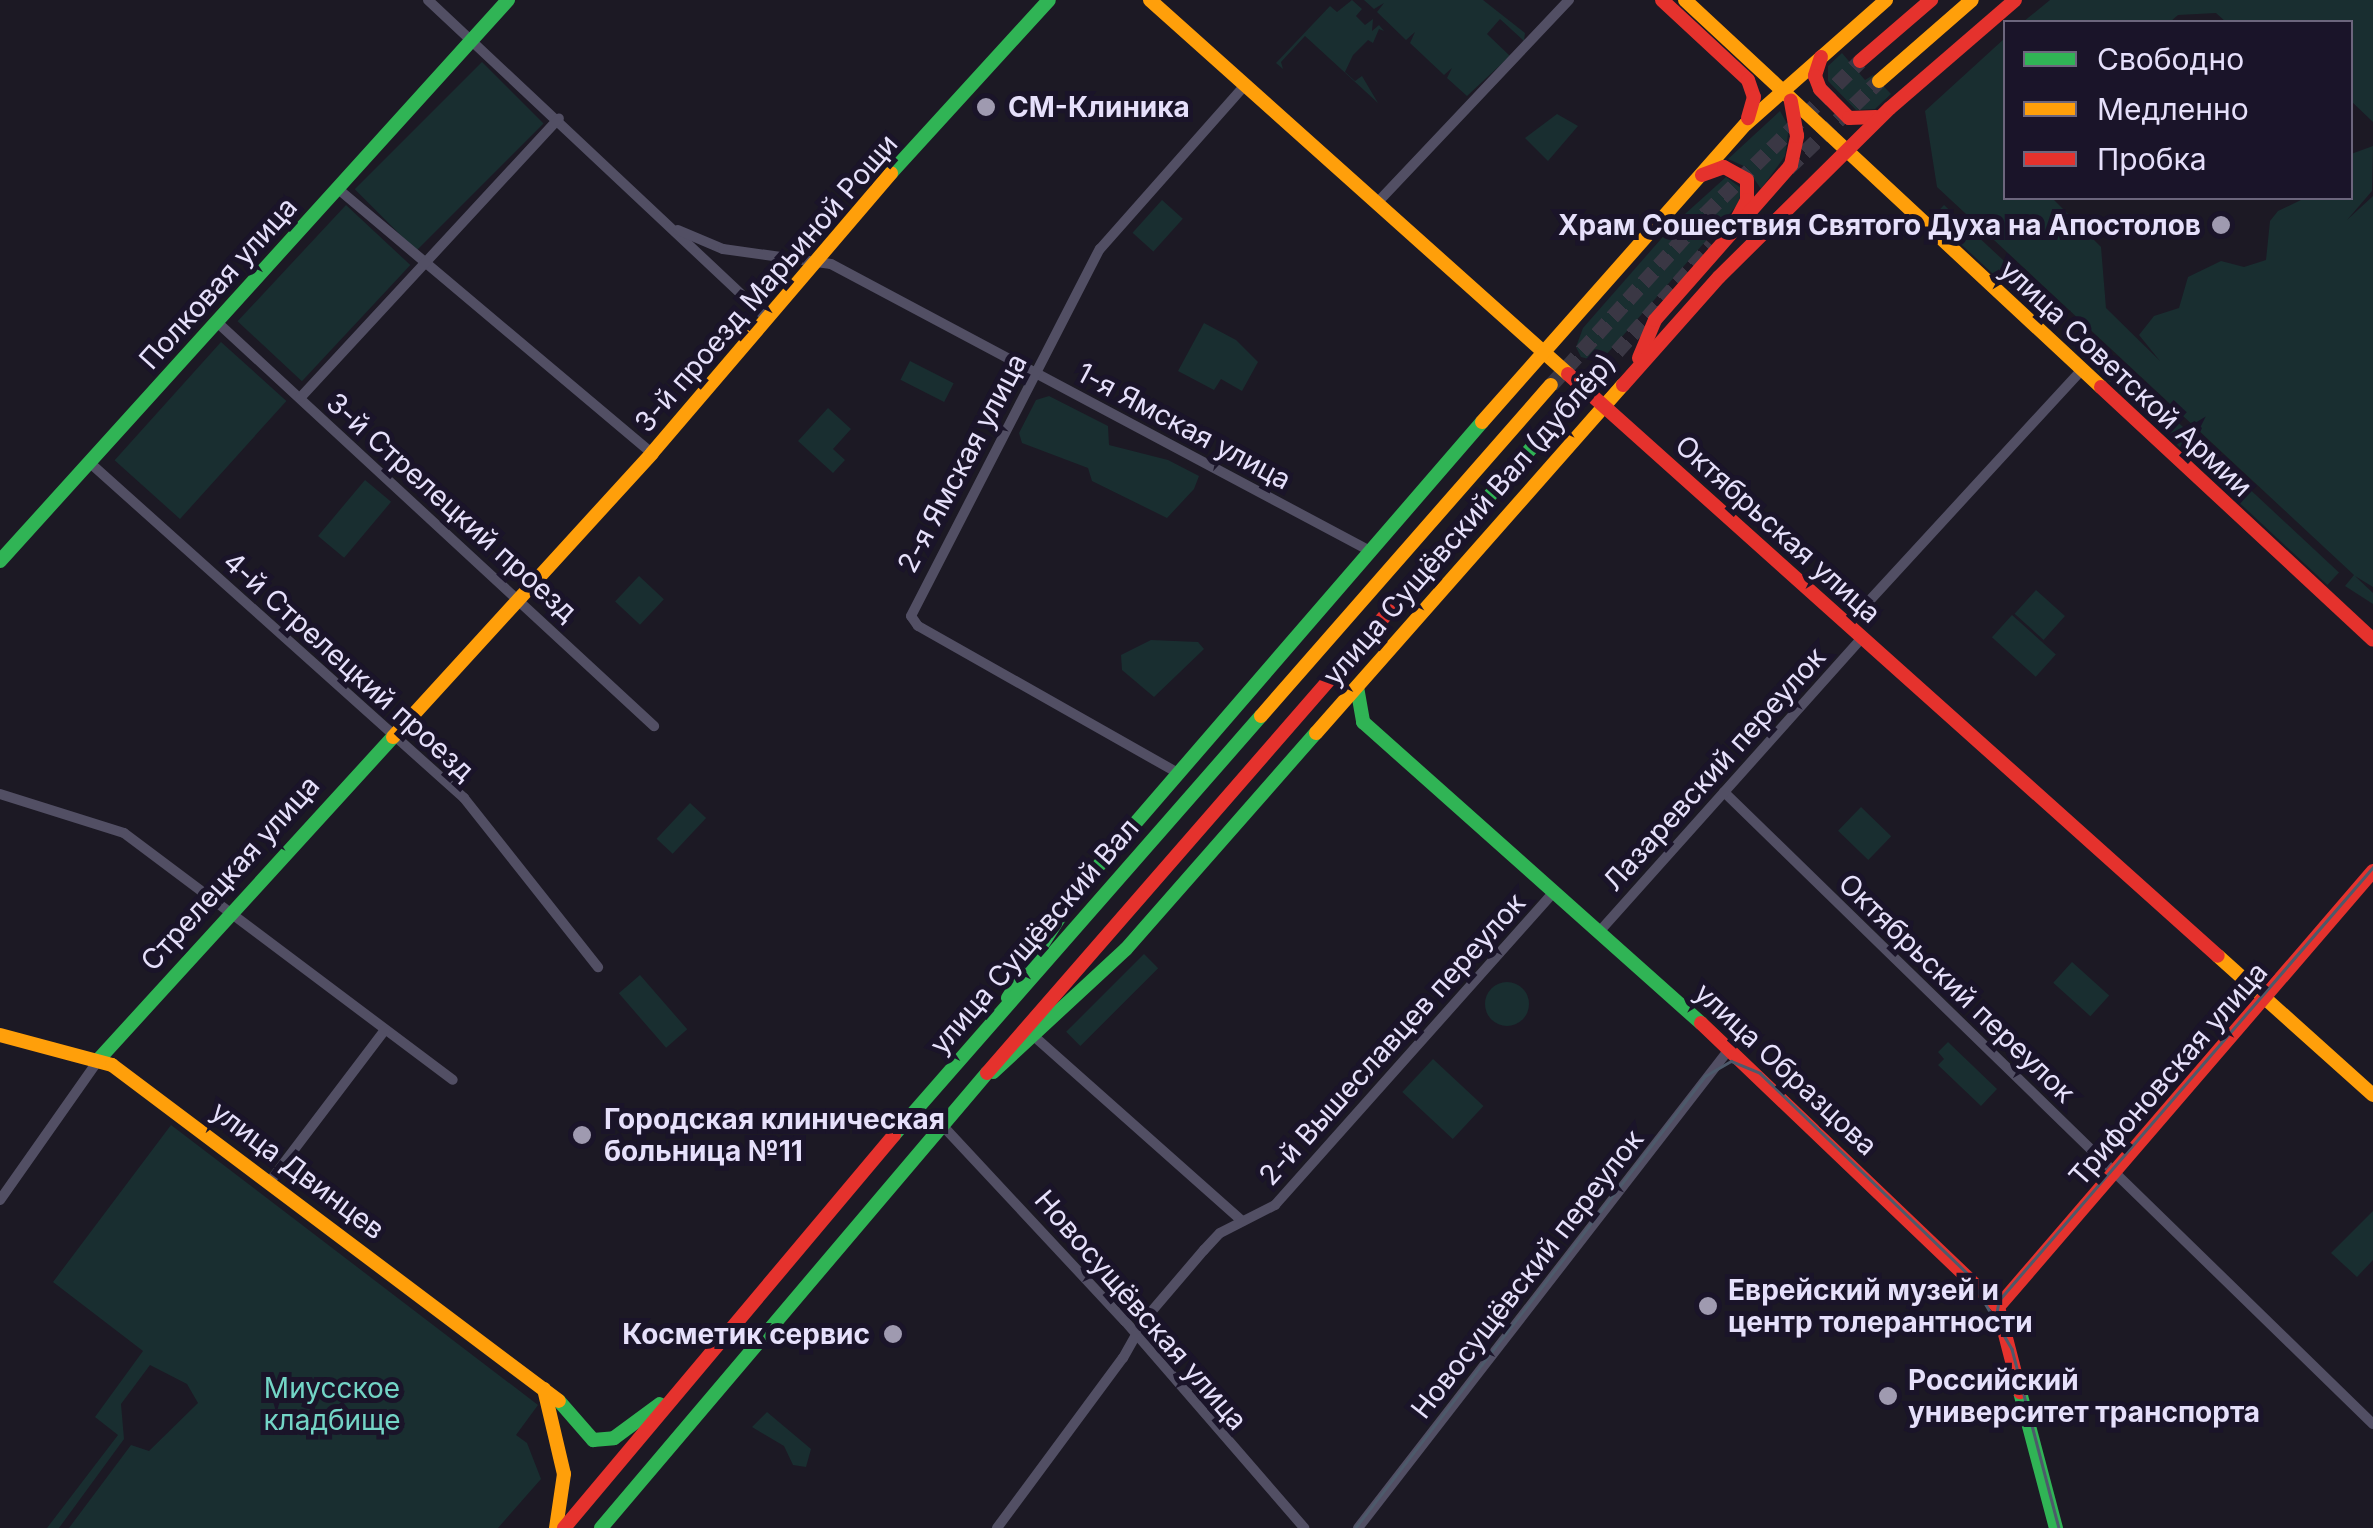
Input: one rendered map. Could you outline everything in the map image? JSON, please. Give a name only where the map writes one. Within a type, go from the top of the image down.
[{"type":"main road","name":"Полковая улица","points":[[0,561],[508,0]]},
{"type":"main road","name":"3-й проезд Марьиной Рощи","points":[[519,598],[652,453],[817,258],[1049,0]]},
{"type":"main road","name":"Октябрьская улица","points":[[1150,0],[2373,1095]]},
{"type":"main road","points":[[1662,0],[1748,80],[1754,97],[1746,124]]},
{"type":"main road","name":"улица Советской Армии","points":[[1686,0],[1845,153],[2373,640]]},
{"type":"main road","name":"улица Сущёвский Вал (дублёр)","points":[[994,1020],[1068,902],[1542,351],[1746,124],[1786,96],[1824,52],[1886,0]]},
{"type":"main road","points":[[1860,61],[1931,0]]},
{"type":"main road","points":[[1878,81],[1972,0]]},
{"type":"main road","name":"улица Сущёвский Вал (дублёр)","points":[[977,1086],[1036,1038],[1126,950],[1634,368],[1890,108],[2016,0]]},
{"type":"main road","points":[[1824,52],[1817,84],[1850,118],[1863,122],[1890,108]]},
{"type":"main road","points":[[1634,368],[1655,320],[1791,165],[1797,136],[1786,96]]},
{"type":"main road","points":[[1683,192],[1712,170],[1743,174],[1748,200],[1722,246]]},
{"type":"main road","name":"улица Сущёвский Вал","points":[[560,1528],[661,1404],[1551,385]]},
{"type":"main road","name":"улица Сущёвский Вал","points":[[600,1528],[942,1125],[1572,402]]},
{"type":"main road","name":"Стрелецкая улица","points":[[99,1059],[226,914],[519,598]]},
{"type":"main road","points":[[1359,682],[1355,703],[1363,722]]},
{"type":"main road","points":[[1322,725],[1343,717],[1363,722]]},
{"type":"main road","name":"улица Образцова","points":[[1363,722],[1730,1048],[1998,1306]]},
{"type":"main road","name":"Трифоновская улица","points":[[1998,1306],[2116,1175],[2373,871]]},
{"type":"main road","name":"улица Двинцев","points":[[0,1035],[99,1059],[271,1180],[564,1403],[584,1434],[603,1441],[661,1404]]},
{"type":"main road","points":[[1998,1306],[2056,1528]]},
{"type":"main road","points":[[544,1388],[564,1474],[560,1528]]},
{"type":"street","points":[[428,0],[559,118],[768,319]]},
{"type":"street","points":[[1376,204],[1569,0]]},
{"type":"street","name":"2-я Ямская улица","points":[[1178,773],[912,621],[918,595],[1104,243],[1244,84]]},
{"type":"street","points":[[300,398],[559,118]]},
{"type":"street","points":[[337,188],[652,453]]},
{"type":"street","points":[[678,230],[723,249],[817,258]]},
{"type":"street","name":"1-я Ямская улица","points":[[817,258],[1370,550]]},
{"type":"street","name":"3-й Стрелецкий проезд","points":[[218,323],[654,726]]},
{"type":"street","name":"Лазаревский переулок","points":[[1848,624],[2081,371]]},
{"type":"street","name":"4-й Стрелецкий проезд","points":[[89,462],[464,798],[598,968]]},
{"type":"street","name":"Лазаревский переулок","points":[[1599,932],[1863,637]]},
{"type":"street","name":"Октябрьский переулок","points":[[1724,792],[2373,1424]]},
{"type":"street","points":[[0,794],[124,833],[226,914],[453,1080]]},
{"type":"street","name":"2-й Вышеславцев переулок","points":[[997,1528],[1204,1250],[1242,1221],[1275,1205],[1555,891]]},
{"type":"street","points":[[271,1180],[385,1030]]},
{"type":"street","points":[[1036,1038],[1242,1221]]},
{"type":"street","name":"Новосущёвский переулок","points":[[1358,1528],[1730,1048]]},
{"type":"street","name":"Стрелецкая улица","points":[[0,1200],[99,1059]]},
{"type":"street","name":"Новосущёвская улица","points":[[942,1125],[1304,1528]]},
{"type":"green space","points":[[1352,0],[1362,9],[1356,16],[1365,25],[1373,19],[1372,31],[1379,25],[1384,31],[1379,29],[1373,43],[1368,40],[1353,55],[1345,72],[1355,81],[1362,76],[1378,103],[1305,36],[1281,62],[1283,69],[1276,63],[1330,6],[1337,12]]},
{"type":"green space","points":[[1364,0],[1483,0],[1525,33],[1524,41],[1500,19],[1487,34],[1510,56],[1467,96],[1447,78],[1452,68],[1444,75],[1410,43],[1415,32],[1406,40],[1377,12],[1384,3],[1374,9]]},
{"type":"green space","points":[[2050,0],[2373,0],[2373,122],[2353,103],[2353,20],[2224,20],[2216,13],[2178,15],[2172,20],[2025,20]]},
{"type":"green space","points":[[2003,40],[2003,200],[2054,200],[2101,247],[2106,308],[2160,361],[2139,335],[2154,316],[2179,308],[2188,277],[2221,261],[2244,267],[2266,260],[2270,221],[2278,211],[2301,200],[2353,200],[2353,153],[2373,146],[2372,191],[2347,220],[2373,196],[2373,587],[2355,576],[2373,593],[2373,604],[2345,586],[2354,575],[1937,187],[1925,111]]},
{"type":"green space","points":[[1842,53],[1865,80],[1873,75],[1891,94],[1875,109],[1856,110],[1828,81],[1828,66]]},
{"type":"green space","points":[[482,62],[544,124],[416,251],[355,189]]},
{"type":"green space","points":[[1780,111],[1789,127],[1785,156],[1761,189],[1746,167],[1728,159]]},
{"type":"green space","points":[[1557,114],[1578,126],[1548,161],[1525,138]]},
{"type":"green space","points":[[1726,177],[1741,188],[1739,203],[1606,355],[1596,361],[1581,357],[1576,347],[1583,328],[1675,223]]},
{"type":"green space","points":[[1162,200],[1183,219],[1153,251],[1133,233]]},
{"type":"green space","points":[[346,205],[410,265],[302,381],[238,321]]},
{"type":"green space","points":[[1944,205],[2024,279],[2012,292],[1932,217]]},
{"type":"green space","points":[[1204,323],[1236,340],[1258,362],[1242,391],[1221,379],[1214,390],[1178,371]]},
{"type":"green space","points":[[221,342],[286,401],[180,519],[115,460]]},
{"type":"green space","points":[[2094,344],[2339,572],[2327,585],[2082,356]]},
{"type":"green space","points":[[910,361],[954,383],[944,402],[900,380]]},
{"type":"green space","points":[[1049,396],[1108,426],[1109,445],[1168,460],[1199,476],[1194,489],[1167,518],[1092,481],[1088,468],[1022,443],[1019,433],[1036,400]]},
{"type":"green space","points":[[828,408],[851,429],[833,449],[845,460],[833,473],[798,441]]},
{"type":"green space","points":[[365,480],[391,502],[344,558],[318,536]]},
{"type":"green space","points":[[639,576],[664,599],[640,625],[615,602]]},
{"type":"green space","points":[[2036,590],[2065,616],[2044,640],[2015,614]]},
{"type":"green space","points":[[2012,615],[2056,654],[2036,677],[1992,637]]},
{"type":"green space","points":[[1151,640],[1198,642],[1204,649],[1154,697],[1122,670],[1121,655]]},
{"type":"green space","points":[[690,803],[706,818],[673,854],[657,839]]},
{"type":"green space","points":[[1861,807],[1891,836],[1868,860],[1838,831]]},
{"type":"green space","points":[[1144,954],[1158,968],[1080,1046],[1066,1032]]},
{"type":"green space","points":[[2072,962],[2109,995],[2090,1016],[2053,983]]},
{"type":"green space","points":[[640,975],[687,1029],[666,1048],[619,993]]},
{"type":"green space","points":[[1507,982],[1523,988],[1529,1004],[1523,1020],[1507,1026],[1491,1020],[1485,1004],[1491,988]]},
{"type":"green space","points":[[1948,1042],[1997,1089],[1981,1106],[1938,1065],[1944,1059],[1938,1052]]},
{"type":"green space","points":[[1433,1059],[1483,1106],[1453,1139],[1402,1092]]},
{"type":"green space","name":"Миусское кладбище","points":[[171,1125],[538,1405],[516,1435],[527,1443],[541,1479],[498,1528],[69,1528],[131,1445],[149,1451],[198,1403],[187,1384],[150,1365],[121,1404],[124,1439],[59,1528],[47,1528],[118,1435],[95,1417],[143,1351],[53,1282]]},
{"type":"green space","points":[[2373,1211],[2373,1260],[2357,1277],[2331,1253]]},
{"type":"green space","points":[[767,1412],[811,1449],[806,1467],[793,1465],[784,1446],[752,1427]]},
{"type":"tunnel","points":[[1551,385],[1706,213],[1860,61]]},
{"type":"tunnel","points":[[1788,168],[1879,81]]},
{"type":"tunnel","points":[[1571,403],[1712,245]]},
{"type":"tram line","points":[[1994,1327],[1999,1300],[2373,867]]},
{"type":"tram line","points":[[1355,1528],[1705,1076],[1731,1061],[1760,1073],[1968,1274],[2012,1349],[2059,1528]]},
{"type":"traffic: fast","points":[[0,561],[508,0]]},
{"type":"traffic: fast","points":[[891,173],[1049,0]]},
{"type":"traffic: fast","points":[[1457,533],[1571,403]]},
{"type":"traffic: fast","points":[[1008,998],[1075,893],[1482,422]]},
{"type":"traffic: fast","points":[[1357,687],[1363,722],[1701,1023]]},
{"type":"traffic: fast","points":[[894,1135],[1261,716]]},
{"type":"traffic: fast","points":[[993,1072],[1126,949],[1316,733]]},
{"type":"traffic: fast","points":[[99,1059],[393,737]]},
{"type":"traffic: fast","points":[[601,1528],[987,1073]]},
{"type":"traffic: fast","points":[[2020,1392],[2056,1528]]},
{"type":"traffic: fast","points":[[559,1401],[593,1440],[614,1438],[660,1404]]},
{"type":"traffic: slow","points":[[1150,0],[1568,374]]},
{"type":"traffic: slow","points":[[1685,0],[2101,387]]},
{"type":"traffic: slow","points":[[1482,422],[1746,124],[1886,0]]},
{"type":"traffic: slow","points":[[1879,81],[1972,0]]},
{"type":"traffic: slow","points":[[393,737],[652,453],[891,173]]},
{"type":"traffic: slow","points":[[1261,716],[1551,385]]},
{"type":"traffic: slow","points":[[1316,733],[1623,385]]},
{"type":"traffic: slow","points":[[2218,956],[2373,1095]]},
{"type":"traffic: slow","points":[[0,1035],[112,1065],[559,1401]]},
{"type":"traffic: slow","points":[[544,1389],[564,1474],[556,1528]]},
{"type":"traffic: jam","points":[[1662,0],[1748,80],[1754,97],[1748,118]]},
{"type":"traffic: jam","points":[[1860,61],[1931,0]]},
{"type":"traffic: jam","points":[[1623,385],[1719,277],[1890,108],[2015,0]]},
{"type":"traffic: jam","points":[[1821,57],[1815,76],[1820,89],[1849,118],[1876,117]]},
{"type":"traffic: jam","points":[[1639,358],[1655,320],[1791,165],[1797,136],[1791,101]]},
{"type":"traffic: jam","points":[[1702,175],[1724,167],[1747,180],[1747,200],[1735,223]]},
{"type":"traffic: jam","points":[[1568,374],[2218,956]]},
{"type":"traffic: jam","points":[[2101,387],[2373,640]]},
{"type":"traffic: jam","points":[[987,1073],[1457,533]]},
{"type":"traffic: jam","points":[[1998,1307],[2373,871]]},
{"type":"traffic: jam","points":[[1701,1023],[1998,1307],[2020,1392]]},
{"type":"traffic: jam","points":[[564,1528],[894,1135]]},
{"type":"place","name":"СМ-Клиника","points":[[986,107]]},
{"type":"place","name":"Храм Сошествия Святого Духа на Апостолов","points":[[2221,225]]},
{"type":"place","name":"Городская клиническая больница №11","points":[[582,1135]]},
{"type":"place","name":"Еврейский музей и центр толерантности","points":[[1708,1306]]},
{"type":"place","name":"Косметик сервис","points":[[893,1334]]},
{"type":"place","name":"Российский университет транспорта","points":[[1888,1396]]}]
